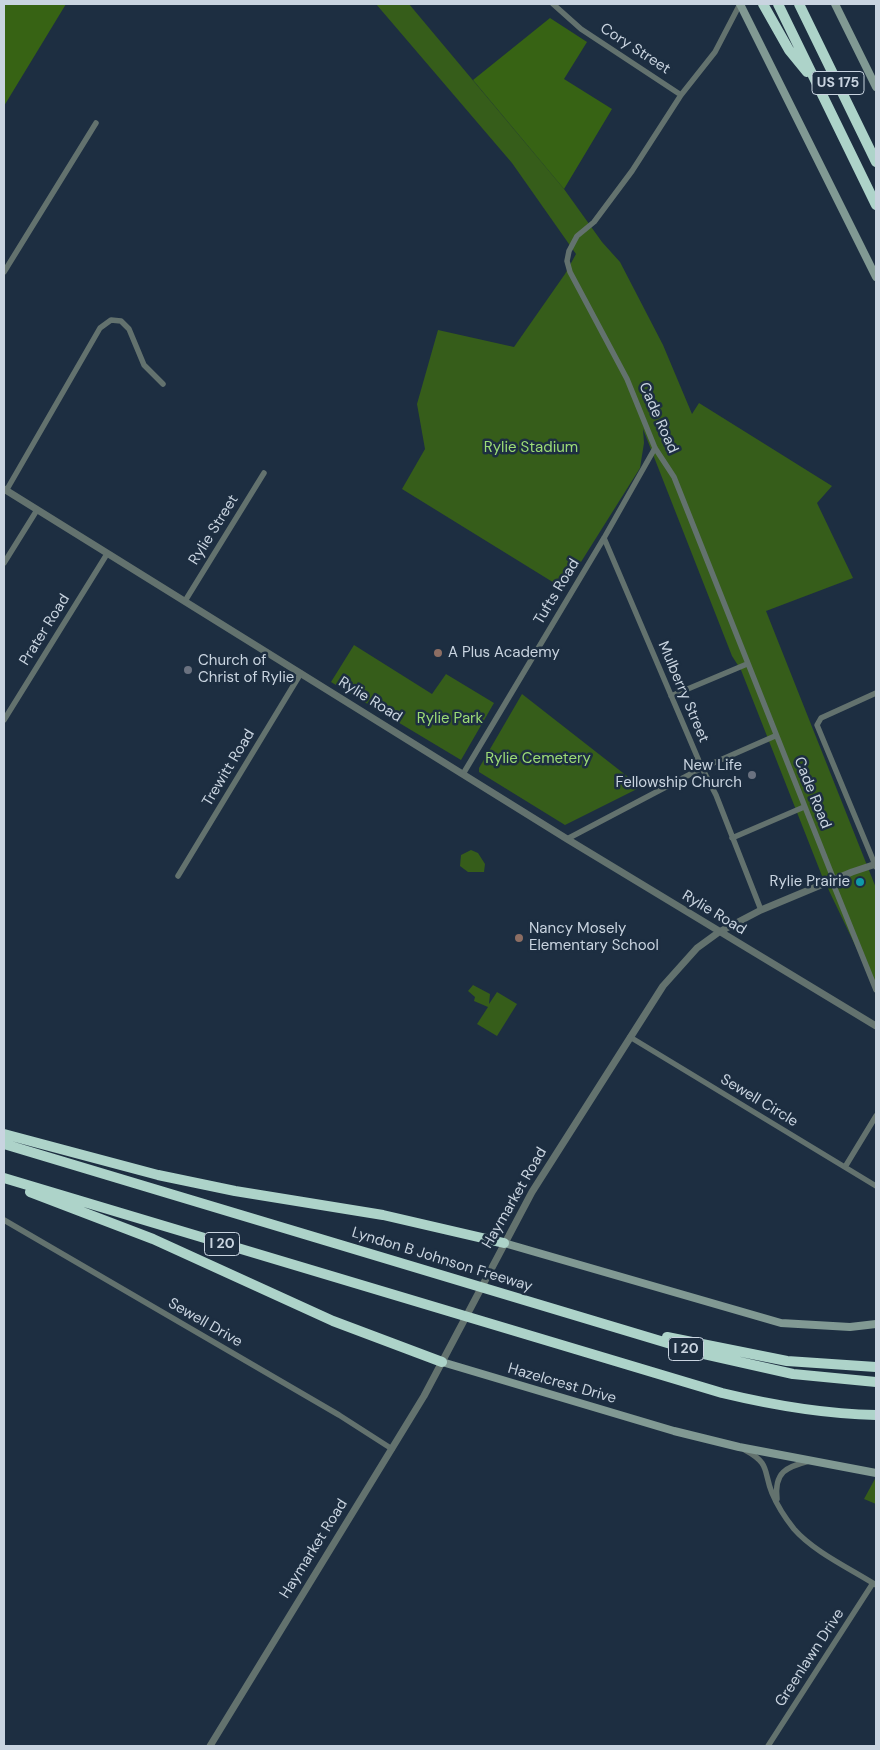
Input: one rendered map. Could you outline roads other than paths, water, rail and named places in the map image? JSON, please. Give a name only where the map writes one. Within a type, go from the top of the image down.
[{"type":"highway","points":[[763,4],[789,50],[818,87]]},
{"type":"highway","name":"US 175","points":[[778,4],[876,205]]},
{"type":"highway","name":"US 175","points":[[799,4],[876,162]]},
{"type":"highway","points":[[4,1134],[158,1175],[235,1191],[383,1215],[504,1243]]},
{"type":"highway","name":"Lyndon B Johnson Freeway","points":[[4,1144],[585,1319],[753,1367],[809,1377],[876,1382]]},
{"type":"highway","name":"I 20","points":[[4,1178],[441,1310],[745,1399],[785,1406],[876,1416]]},
{"type":"highway","points":[[4,1182],[153,1239],[333,1321],[442,1362]]},
{"type":"highway","points":[[585,1319],[749,1355],[814,1364],[876,1367]]},
{"type":"main road","points":[[740,4],[876,277]]},
{"type":"main road","points":[[835,4],[876,87]]},
{"type":"main road","points":[[504,1243],[780,1323],[850,1327],[876,1324]]},
{"type":"main road","name":"Hazelcrest Drive","points":[[442,1362],[674,1431],[739,1447]]},
{"type":"main road","points":[[739,1447],[876,1473]]},
{"type":"street","name":"Cory Street","points":[[553,4],[581,29],[681,95]]},
{"type":"street","name":"Cade Road","points":[[740,4],[715,52],[681,95],[618,191],[594,222],[577,236],[567,260],[570,272],[627,379],[655,448],[674,477],[876,990]]},
{"type":"street","points":[[4,272],[96,123]]},
{"type":"street","points":[[5,490],[87,350],[105,323],[111,320],[121,321],[129,329],[144,366],[163,384]]},
{"type":"street","name":"Tufts Road","points":[[463,774],[604,538],[655,448]]},
{"type":"street","name":"Rylie Street","points":[[185,601],[264,473]]},
{"type":"street","name":"Rylie Road","points":[[5,490],[567,839],[876,1026]]},
{"type":"street","points":[[4,563],[37,510]]},
{"type":"street","name":"Mulberry Street","points":[[604,538],[761,910]]},
{"type":"street","name":"Prater Road","points":[[4,720],[107,554]]},
{"type":"street","points":[[671,696],[747,664]]},
{"type":"street","name":"Trewitt Road","points":[[178,876],[301,673]]},
{"type":"street","points":[[876,693],[821,718],[817,726],[876,866]]},
{"type":"street","points":[[567,839],[702,768],[775,736]]},
{"type":"street","points":[[732,838],[804,808]]},
{"type":"street","name":"Haymarket Road","points":[[210,1746],[392,1449],[442,1362],[532,1192],[630,1037],[678,966],[697,948],[719,932],[761,910],[833,880],[876,866]]},
{"type":"street","name":"Sewell Circle","points":[[630,1037],[876,1186]]},
{"type":"street","points":[[844,1167],[876,1116]]},
{"type":"street","name":"Sewell Drive","points":[[4,1220],[339,1415],[392,1449]]},
{"type":"street","points":[[739,1447],[758,1457],[766,1470],[771,1492],[795,1530],[832,1559],[875,1584]]},
{"type":"street","points":[[778,1504],[777,1486],[781,1474],[789,1466],[810,1461]]},
{"type":"street","name":"Greenlawn Drive","points":[[768,1746],[875,1584]]},
{"type":"place","name":"A Plus Academy","points":[[438,653]]},
{"type":"place","name":"Church of Christ of Rylie","points":[[188,670]]},
{"type":"place","name":"New Life Fellowship Church","points":[[752,775]]},
{"type":"place","name":"Rylie Prairie","points":[[860,882]]},
{"type":"place","name":"Nancy Mosely Elementary School","points":[[519,938]]},
{"type":"park label","name":"Rylie Stadium","points":[[531,448]]},
{"type":"park label","name":"Rylie Park","points":[[450,719]]},
{"type":"park label","name":"Rylie Cemetery","points":[[538,759]]}]
